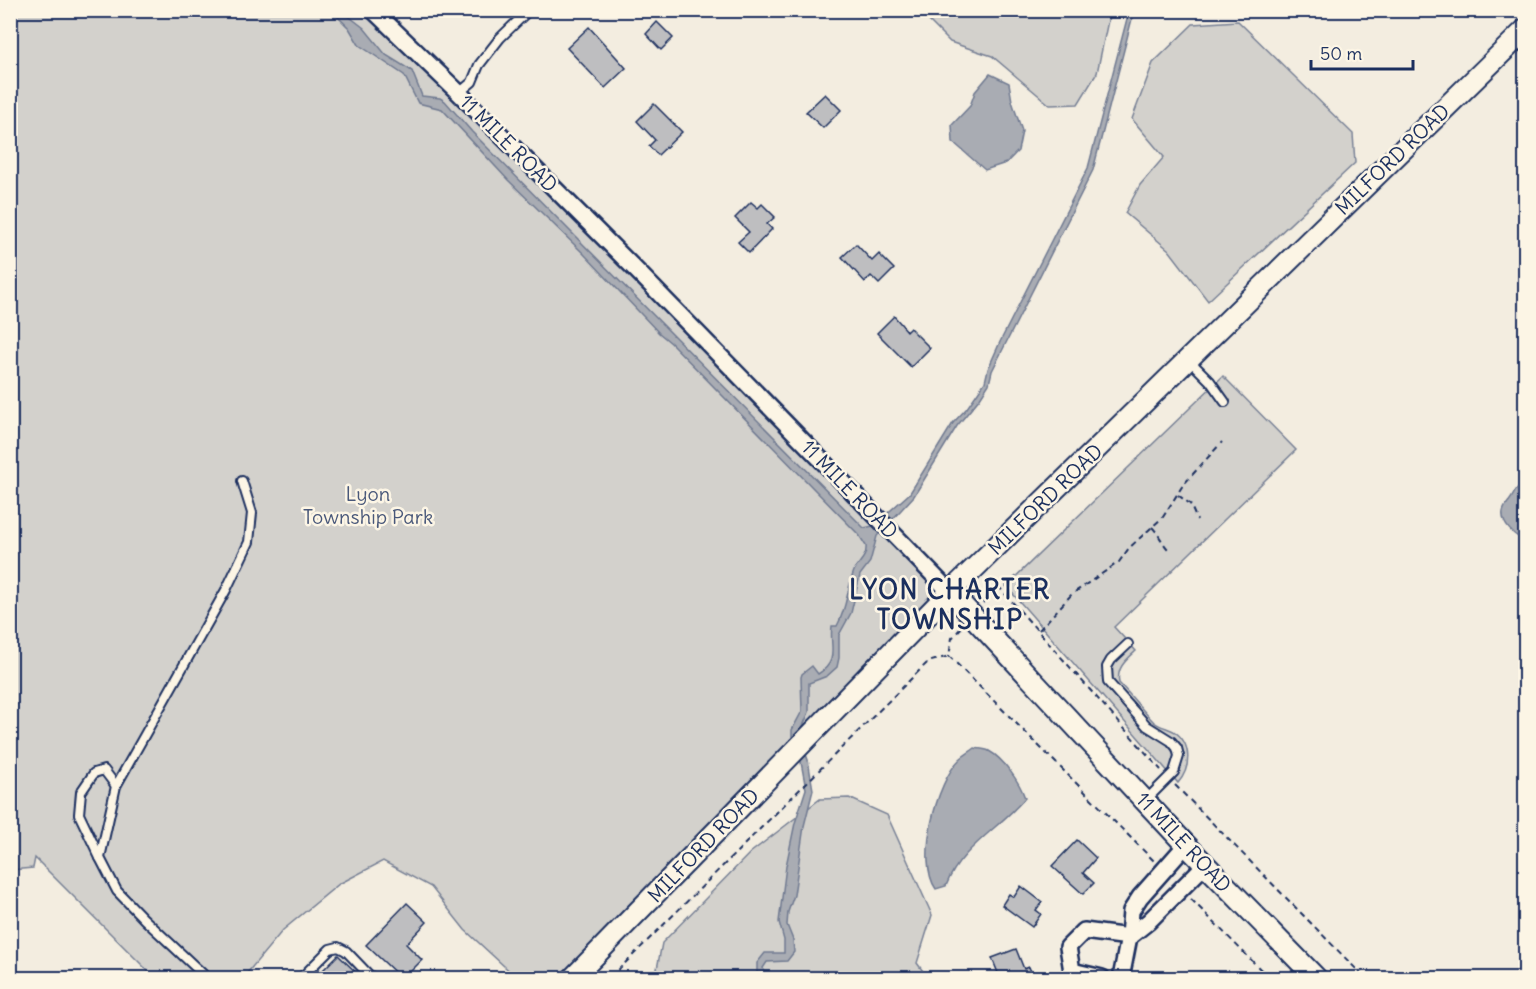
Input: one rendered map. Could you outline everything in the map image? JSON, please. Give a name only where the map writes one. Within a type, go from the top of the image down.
[{"type":"street","name":"11 MILE ROAD","points":[[373,10],[459,93],[749,384],[819,460],[950,592],[1205,865],[1316,978]]},
{"type":"street","name":"MILFORD ROAD","points":[[573,978],[950,592],[1526,29]]},
{"type":"street","points":[[1121,978],[1130,937],[1131,911],[1140,897],[1186,844]]},
{"type":"street","points":[[1102,978],[1072,971],[1068,948],[1084,930],[1130,937],[1205,865]]},
{"type":"lane","points":[[459,93],[472,82],[479,65],[500,38],[530,10]]},
{"type":"lane","points":[[1188,358],[1226,402]]},
{"type":"lane","points":[[100,858],[116,786],[226,590],[249,542],[252,513],[242,481]]},
{"type":"lane","points":[[1128,644],[1107,667],[1108,682],[1147,726],[1171,741],[1177,748],[1179,756],[1174,772],[1145,801]]},
{"type":"lane","points":[[116,786],[104,770],[94,773],[81,792],[79,814],[117,891],[207,978]]},
{"type":"lane","points":[[301,978],[330,949],[338,947],[346,951],[372,978]]},
{"type":"path","points":[[1039,630],[1072,594],[1119,562],[1129,548],[1162,517],[1183,485],[1222,441]]},
{"type":"path","points":[[1178,495],[1190,504],[1197,520]]},
{"type":"path","points":[[1152,527],[1160,535],[1162,544],[1171,552]]},
{"type":"path","points":[[610,978],[928,662],[949,656]]},
{"type":"green space","name":"Lyon Township Park","points":[[11,11],[371,11],[950,592],[573,978],[517,978],[465,930],[431,887],[383,861],[339,884],[283,930],[243,978],[155,978],[35,858],[33,868],[11,870]]},
{"type":"green space","points":[[919,11],[1110,11],[1097,73],[1078,104],[1050,105],[992,56],[950,42]]},
{"type":"green space","points":[[1238,21],[1353,134],[1355,163],[1208,301],[1169,250],[1125,213],[1140,185],[1164,157],[1132,119],[1153,63],[1193,24]]},
{"type":"green space","points":[[1223,376],[1296,450],[1114,627],[1136,651],[1120,669],[1119,683],[1154,722],[1181,737],[1187,749],[1187,763],[1178,783],[1006,586]]},
{"type":"green space","points":[[849,798],[887,815],[932,915],[917,963],[928,978],[661,978],[657,969],[662,943],[750,853],[820,799]]},
{"type":"shaded area","points":[[332,11],[342,11],[364,28],[386,55],[412,71],[422,96],[440,98],[445,101],[472,132],[864,528],[873,526],[910,493],[953,423],[967,408],[985,382],[1000,342],[1088,168],[1129,11],[1134,11],[1093,170],[992,371],[989,384],[957,426],[914,496],[877,536],[870,562],[860,575],[851,613],[839,635],[837,667],[827,676],[809,683],[809,712],[799,735],[808,760],[813,790],[804,826],[794,895],[788,912],[787,925],[793,940],[794,952],[787,961],[767,962],[763,968],[767,978],[757,978],[757,963],[765,953],[784,953],[784,940],[779,922],[786,866],[795,823],[806,789],[801,762],[792,736],[792,730],[802,711],[801,677],[812,666],[818,674],[829,664],[832,653],[832,626],[837,626],[840,619],[854,571],[864,557],[866,546],[859,535],[583,253],[508,180],[442,109],[418,103],[404,75],[359,45],[349,28]]},
{"type":"shaded area","points":[[990,74],[1009,83],[1012,101],[1022,131],[1018,151],[1006,163],[985,170],[953,142],[952,125],[970,106],[975,92]]},
{"type":"shaded area","points":[[1525,483],[1525,540],[1510,529],[1504,521],[1503,512],[1519,486]]},
{"type":"shaded area","points":[[975,748],[989,751],[1006,765],[1025,798],[961,860],[946,886],[936,889],[930,876],[928,842],[937,803],[951,770],[960,759]]},
{"type":"building","points":[[657,22],[673,38],[661,50],[646,34]]},
{"type":"building","points":[[589,27],[626,68],[605,88],[567,48]]},
{"type":"building","points":[[825,94],[841,110],[823,128],[806,112]]},
{"type":"building","points":[[654,104],[682,132],[658,155],[649,146],[655,140],[637,121]]},
{"type":"building","points":[[751,202],[758,208],[762,204],[775,217],[767,224],[772,229],[749,253],[738,242],[749,232],[735,218]]},
{"type":"building","points":[[856,244],[872,261],[879,254],[894,269],[879,284],[871,276],[865,282],[842,257]]},
{"type":"building","points":[[894,316],[907,331],[910,328],[930,348],[911,367],[877,333]]},
{"type":"building","points":[[1077,840],[1096,858],[1083,873],[1094,883],[1083,894],[1052,866]]},
{"type":"building","points":[[1021,886],[1042,902],[1036,910],[1041,914],[1032,927],[1002,905],[1009,894],[1014,897]]},
{"type":"building","points":[[407,903],[427,922],[406,944],[422,960],[404,978],[401,978],[366,945]]},
{"type":"building","points":[[1016,949],[1024,969],[1029,967],[1034,978],[1000,978],[992,958]]},
{"type":"building","points":[[338,955],[362,978],[315,978]]},
{"type":"district","name":"LYON CHARTER TOWNSHIP","points":[[950,604]]}]
